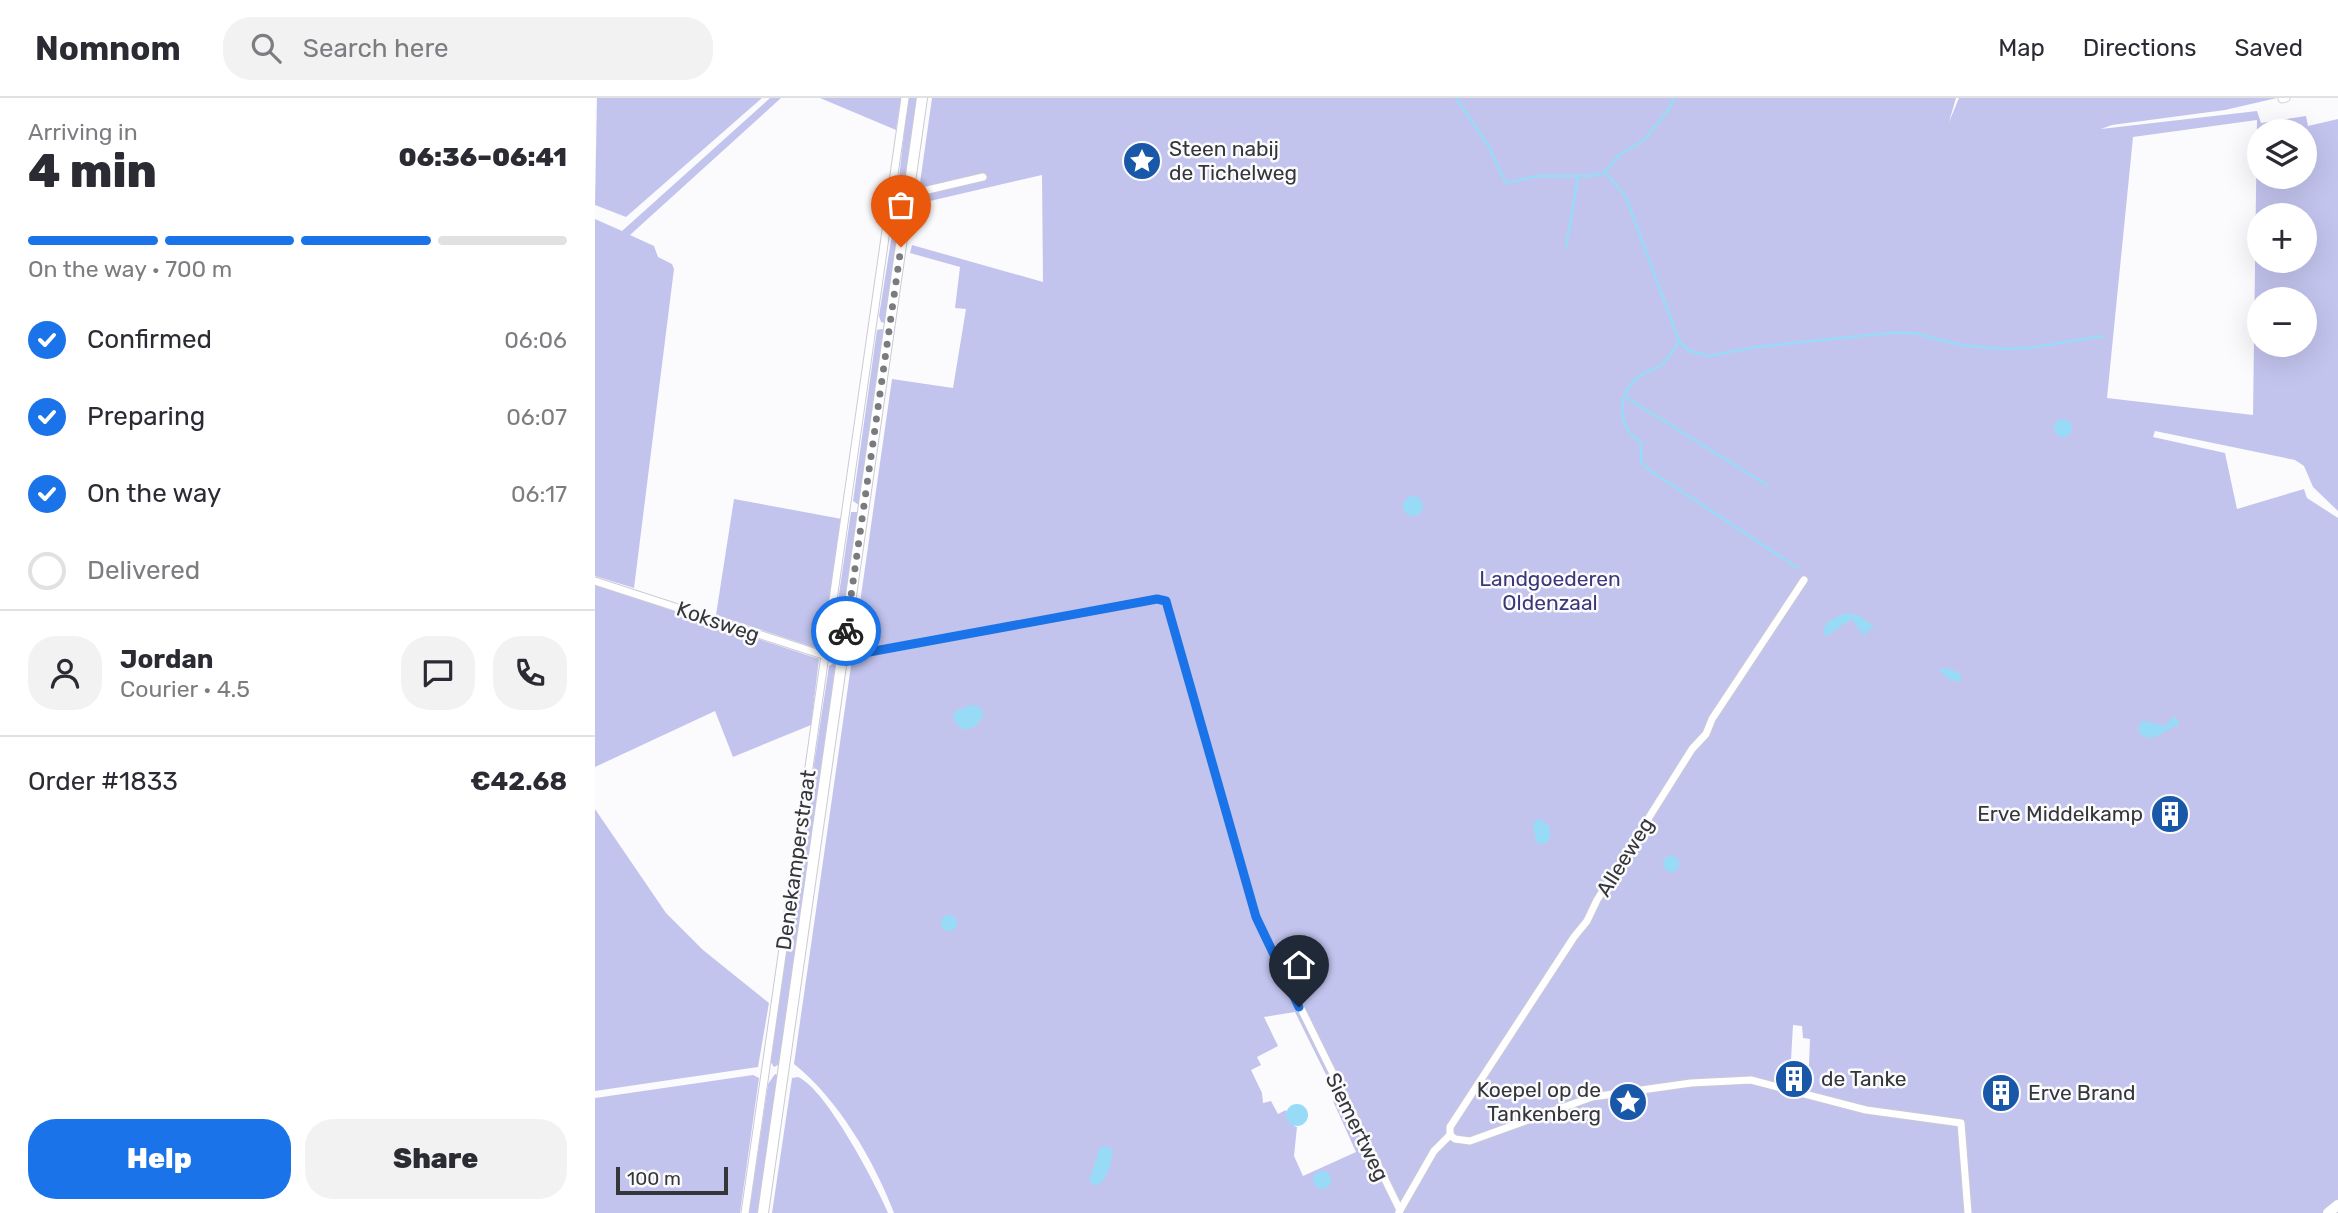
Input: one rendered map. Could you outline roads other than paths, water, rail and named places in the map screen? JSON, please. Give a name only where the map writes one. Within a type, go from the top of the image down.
[{"type":"main road","name":"Denekamperstraat","points":[[763,1213],[922,98]]},
{"type":"main road","points":[[2328,1213],[2338,1205]]},
{"type":"street","name":"Denekamperstraat","points":[[745,1213],[905,98]]},
{"type":"street","points":[[892,190],[909,193],[983,177]]},
{"type":"street","points":[[873,323],[889,328]]},
{"type":"street","points":[[847,506],[864,510]]},
{"type":"street","name":"Alleeweg","points":[[1399,1211],[1434,1151],[1450,1135],[1450,1128],[1566,948],[1587,921],[1692,749],[1707,732],[1712,719],[1804,580]]},
{"type":"street","name":"Koksweg","points":[[595,581],[826,656],[842,657]]},
{"type":"street","name":"Siemertweg","points":[[842,657],[1157,599],[1166,601],[1256,917],[1399,1211]]},
{"type":"street","points":[[1450,1135],[1459,1140],[1470,1141],[1574,1101],[1600,1095],[1691,1083],[1758,1080],[1866,1110],[1961,1124],[1968,1213]]},
{"type":"waterway","points":[[1456,98],[1488,145],[1506,183],[1537,176],[1592,176],[1605,172],[1619,155],[1644,140],[1669,109],[1674,98]]},
{"type":"waterway","points":[[1605,172],[1626,197],[1679,341],[1662,365],[1638,377],[1623,402],[1622,411],[1627,428],[1641,442],[1641,461],[1646,468],[1798,568]]},
{"type":"waterway","points":[[1566,247],[1578,177]]},
{"type":"waterway","points":[[1679,341],[1689,351],[1709,356],[1756,347],[1888,333],[1914,333],[1960,345],[2004,349],[2029,348],[2103,336]]},
{"type":"waterway","points":[[1627,398],[1767,485]]},
{"type":"place","name":"Steen nabij de Tichelweg","points":[[1142,161]]},
{"type":"place","name":"Erve Middelkamp","points":[[2170,814]]},
{"type":"place","name":"de Tanke","points":[[1794,1079]]},
{"type":"place","name":"Erve Brand","points":[[2001,1093]]},
{"type":"place","name":"Koepel op de Tankenberg","points":[[1628,1102]]},
{"type":"park label","name":"Landgoederen Oldenzaal","points":[[1550,591]]}]
